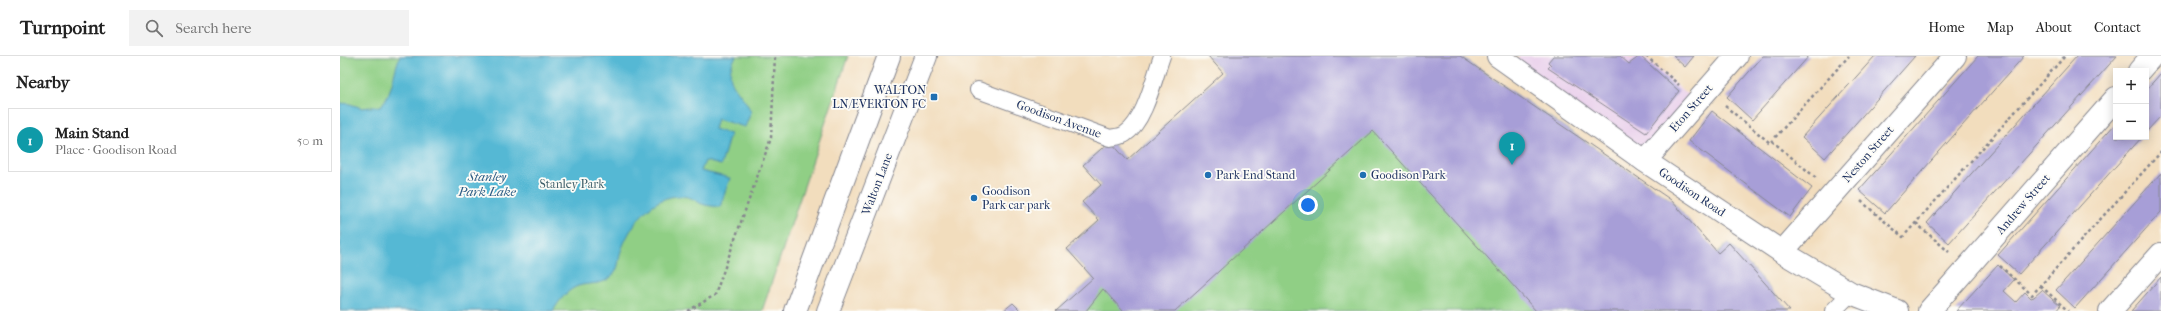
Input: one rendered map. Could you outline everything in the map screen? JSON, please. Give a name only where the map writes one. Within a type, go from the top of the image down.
[{"type":"main road","points":[[800,309],[889,56]]},
{"type":"main road","name":"Walton Lane","points":[[828,311],[926,56]]},
{"type":"main road","name":"Eton Street","points":[[1646,161],[1737,56]]},
{"type":"main road","name":"Neston Street","points":[[1782,252],[1955,56]]},
{"type":"main road","points":[[2142,68],[2152,56]]},
{"type":"main road","name":"Goodison Road","points":[[1510,59],[1646,161],[1782,252],[1851,294],[1895,310]]},
{"type":"main road","name":"Andrew Street","points":[[1929,311],[2113,101]]},
{"type":"main road","points":[[2110,311],[2161,254]]},
{"type":"lane","name":"Goodison Avenue","points":[[978,90],[1110,138],[1124,136],[1135,125],[1144,107],[1162,56]]},
{"type":"lane","points":[[1833,311],[1851,294]]},
{"type":"path","points":[[688,311],[716,295],[771,138],[775,56]]},
{"type":"path","points":[[1646,56],[1770,143],[1772,141],[1903,238],[2066,56]]},
{"type":"path","points":[[1772,141],[1849,56]]},
{"type":"path","points":[[1982,251],[2032,295],[2161,152]]},
{"type":"path","points":[[1916,223],[1967,268]]},
{"type":"path","points":[[2041,286],[2068,311]]},
{"type":"shaded area","points":[[1520,56],[1627,56],[1632,59],[1635,56],[1643,56],[1696,102],[1645,161],[1512,66]]},
{"type":"green space","name":"Stanley Park Lake","points":[[340,56],[848,56],[762,311],[340,311]]},
{"type":"green space","name":"Goodison Park","points":[[1208,56],[1460,56],[1671,200],[1717,253],[1729,243],[1790,311],[1056,311],[1093,278],[1067,249],[1099,220],[1082,202],[1101,185],[1083,165],[1110,141],[1127,160],[1223,73]]},
{"type":"water","name":"Stanley Park Lake","points":[[400,56],[736,56],[730,73],[731,80],[751,112],[745,127],[717,119],[714,129],[730,134],[721,165],[705,161],[701,171],[730,178],[720,207],[704,205],[688,197],[676,196],[666,198],[656,203],[639,219],[626,238],[615,273],[600,283],[578,286],[570,290],[553,311],[340,311],[340,103],[350,104],[362,108],[381,106],[391,88]]},
{"type":"building","name":"Goodison Park","points":[[1208,56],[1460,56],[1671,200],[1718,253],[1729,243],[1790,311],[1536,311],[1373,131],[1175,311],[1123,311],[1103,289],[1086,311],[1056,311],[1093,278],[1067,249],[1099,220],[1082,202],[1101,185],[1083,165],[1110,141],[1127,160],[1223,73]]},
{"type":"building","points":[[1553,56],[1620,56],[1629,64],[1640,56],[1679,91],[1646,133],[1548,68],[1551,65],[1548,62]]},
{"type":"building","points":[[1673,56],[1694,56],[1685,67]]},
{"type":"building","points":[[1763,56],[1809,56],[1752,120],[1727,97]]},
{"type":"building","points":[[1875,56],[1915,56],[1825,158],[1802,137]]},
{"type":"building","points":[[1978,56],[2024,56],[1885,213],[1859,190]]},
{"type":"building","points":[[2077,56],[2117,56],[1949,243],[1927,223]]},
{"type":"building","points":[[2161,73],[2161,116],[2149,129],[2149,104],[2149,87]]},
{"type":"building","points":[[1712,111],[1812,188],[1790,217],[1689,141]]},
{"type":"building","points":[[2113,126],[2113,140],[2139,140],[2019,274],[1998,255]]},
{"type":"building","points":[[2161,173],[2161,212],[2075,308],[2056,290]]},
{"type":"building","points":[[1998,265],[2014,280],[2004,291],[2016,302],[2025,292],[2031,298],[2042,290],[2060,306],[2056,311],[1956,311]]},
{"type":"building","points":[[2161,277],[2161,311],[2131,311],[2147,293]]},
{"type":"building","points":[[1013,303],[1021,311],[1003,311]]},
{"type":"place","name":"WALTON LN/EVERTON FC","points":[[934,97]]},
{"type":"place","name":"Main Stand","points":[[1512,165]]},
{"type":"place","name":"Park End Stand","points":[[1208,175]]},
{"type":"place","name":"Goodison Park","points":[[1363,175]]},
{"type":"place","name":"Goodison Park car park","points":[[974,198]]},
{"type":"park label","name":"Stanley Park","points":[[572,184]]}]
